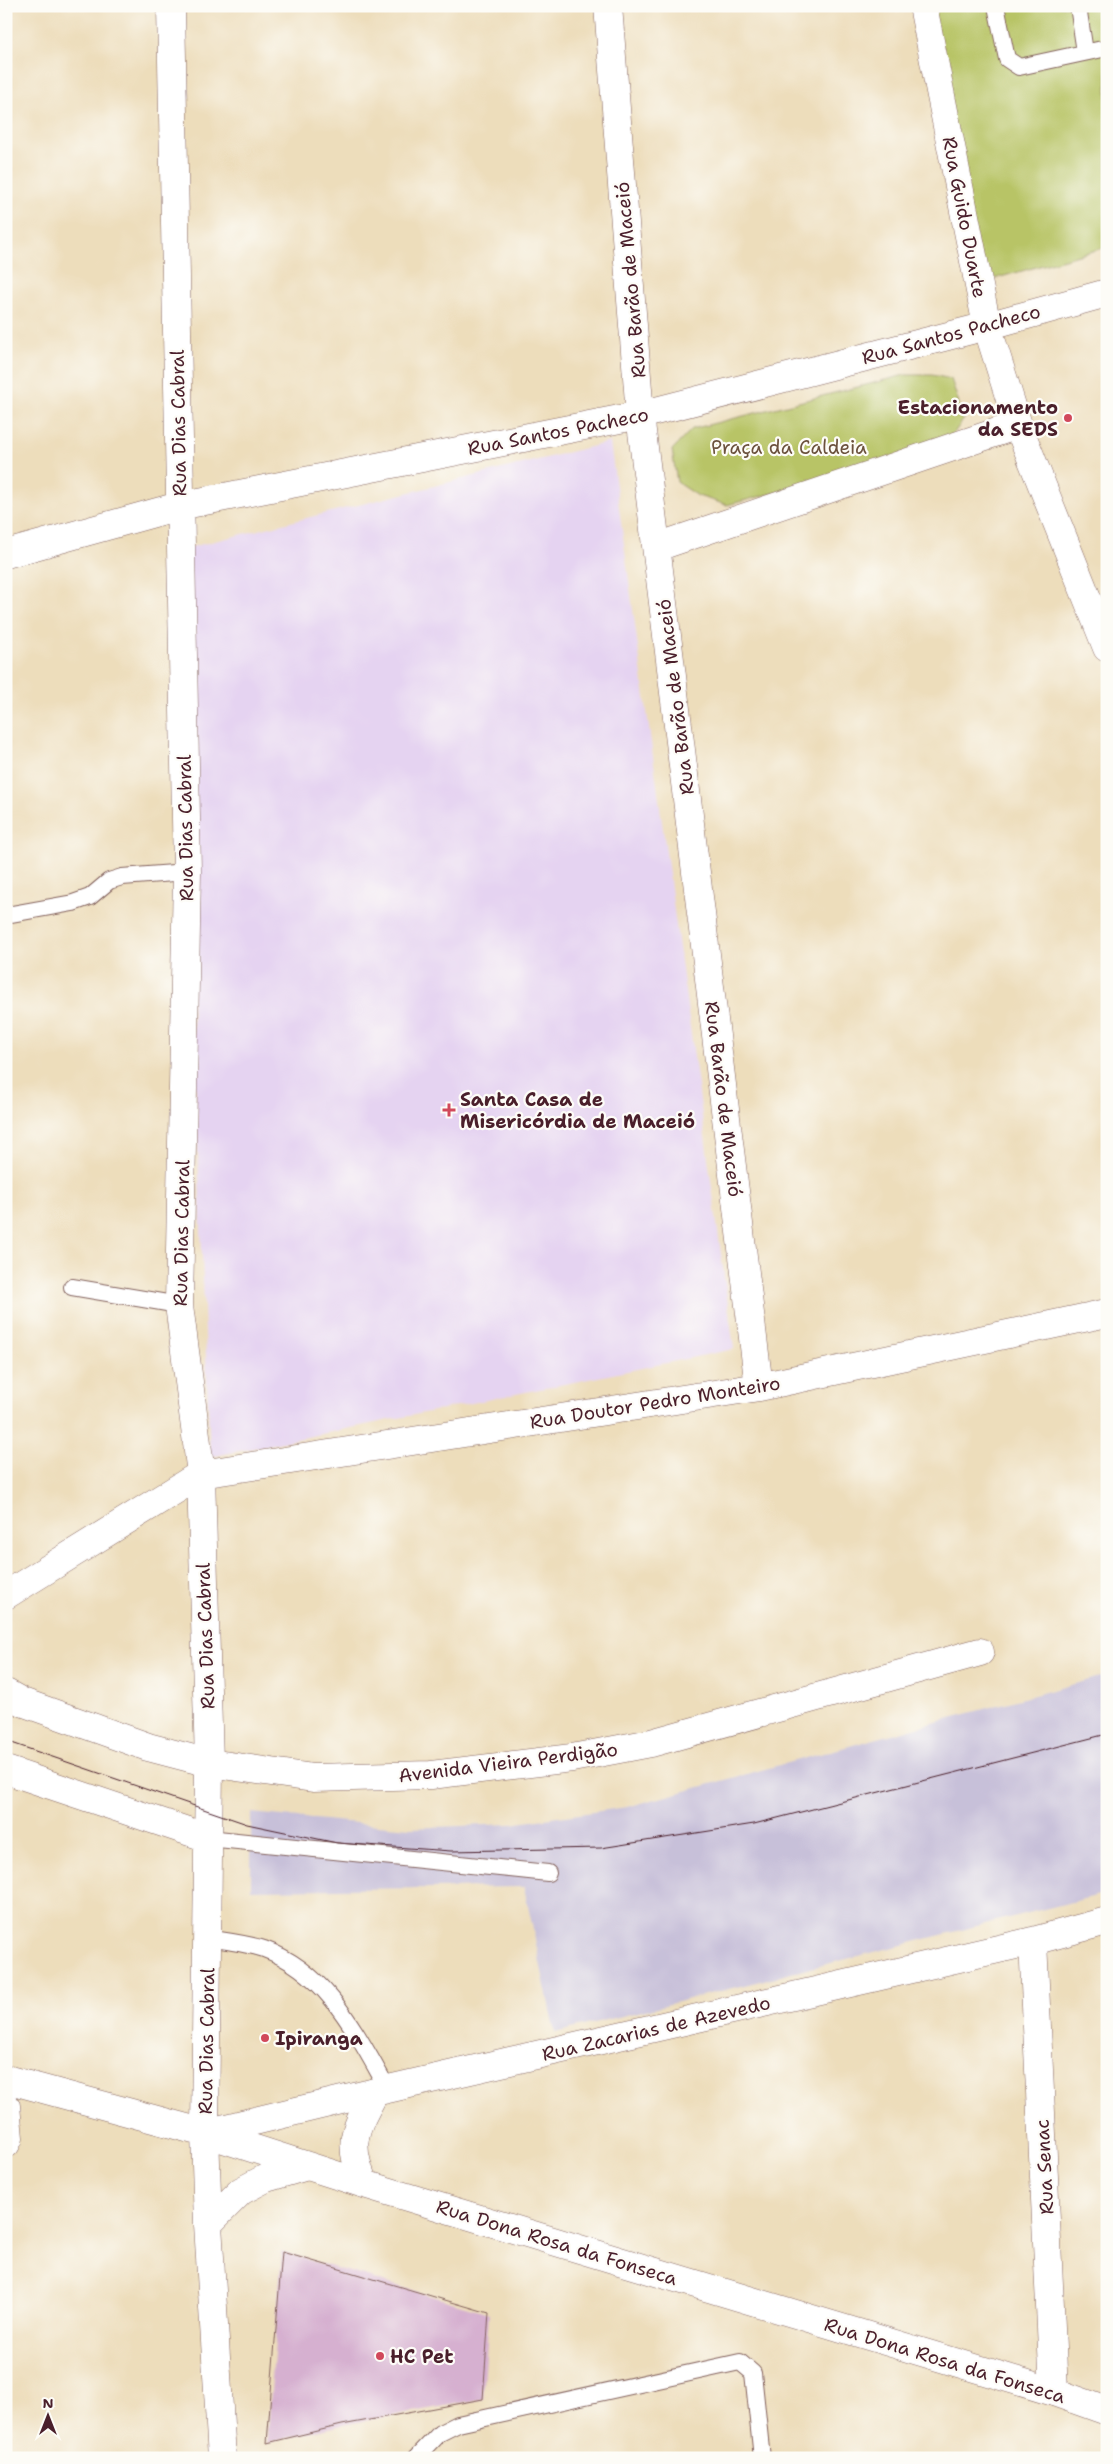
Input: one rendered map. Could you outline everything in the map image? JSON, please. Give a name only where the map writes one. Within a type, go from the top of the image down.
[{"type":"street","name":"Rua Dias Cabral","points":[[171,6],[187,872],[179,1306],[201,1474],[209,1763],[205,2133],[208,2224],[222,2458]]},
{"type":"street","name":"Rua Barão de Maceió","points":[[608,6],[640,415],[759,1387]]},
{"type":"street","name":"Rua Guido Duarte","points":[[923,6],[987,326],[1018,425],[1107,648]]},
{"type":"street","name":"Rua Santos Pacheco","points":[[6,554],[179,506],[640,415],[987,326],[1107,293]]},
{"type":"street","points":[[657,547],[1018,425]]},
{"type":"street","name":"Rua Doutor Pedro Monteiro","points":[[201,1474],[759,1387],[1107,1313]]},
{"type":"street","points":[[6,1595],[201,1474]]},
{"type":"street","name":"Avenida Vieira Perdigão","points":[[6,1693],[22,1702],[148,1746],[209,1763],[312,1778],[431,1775],[572,1758],[651,1743],[980,1652]]},
{"type":"street","points":[[6,1770],[208,1838]]},
{"type":"street","name":"Rua Zacarias de Azevedo","points":[[205,2133],[1033,1941],[1107,1921]]},
{"type":"street","name":"Rua Senac","points":[[1033,1941],[1054,2392]]},
{"type":"street","name":"Rua Dona Rosa da Fonseca","points":[[6,2079],[205,2133],[364,2184],[1054,2392],[1107,2412]]},
{"type":"street","points":[[364,2184],[355,2162],[353,2144],[356,2129],[382,2091]]},
{"type":"street","points":[[6,2106],[9,2138],[6,2144]]},
{"type":"street","points":[[208,2224],[241,2192],[266,2178],[307,2166]]},
{"type":"lane","points":[[996,6],[1007,59],[1019,68],[1107,48]]},
{"type":"lane","points":[[1078,6],[1085,52]]},
{"type":"lane","points":[[6,915],[73,903],[90,896],[109,881],[122,877],[187,872]]},
{"type":"lane","points":[[72,1287],[179,1306]]},
{"type":"lane","points":[[208,1838],[548,1874]]},
{"type":"lane","points":[[207,1938],[263,1949],[293,1962],[326,1989],[354,2029],[382,2091]]},
{"type":"lane","points":[[416,2458],[440,2433],[458,2424],[740,2362],[753,2373],[762,2458]]},
{"type":"shaded area","name":"Santa Casa de Misericórdia de Maceió","points":[[610,442],[734,1349],[210,1457],[187,872],[179,550]]},
{"type":"shaded area","points":[[1107,1675],[1107,1893],[555,2033],[524,1887],[251,1890],[251,1813],[410,1828],[511,1824],[627,1807]]},
{"type":"green space","points":[[928,6],[1107,6],[1107,247],[983,282]]},
{"type":"green space","name":"Praça da Caldeia","points":[[905,375],[932,375],[951,379],[964,419],[951,437],[924,455],[727,505],[698,496],[677,482],[672,450],[692,429]]},
{"type":"building","name":"HC Pet","points":[[282,2252],[489,2313],[483,2399],[342,2425],[267,2443]]},
{"type":"tram line","points":[[6,1741],[247,1824],[337,1843],[451,1851],[601,1848],[754,1824],[1107,1734]]},
{"type":"place","name":"Estacionamento da SEDS","points":[[1068,418]]},
{"type":"place","name":"Santa Casa de Misericórdia de Maceió","points":[[449,1110]]},
{"type":"place","name":"Ipiranga","points":[[265,2038]]},
{"type":"place","name":"HC Pet","points":[[380,2356]]}]
